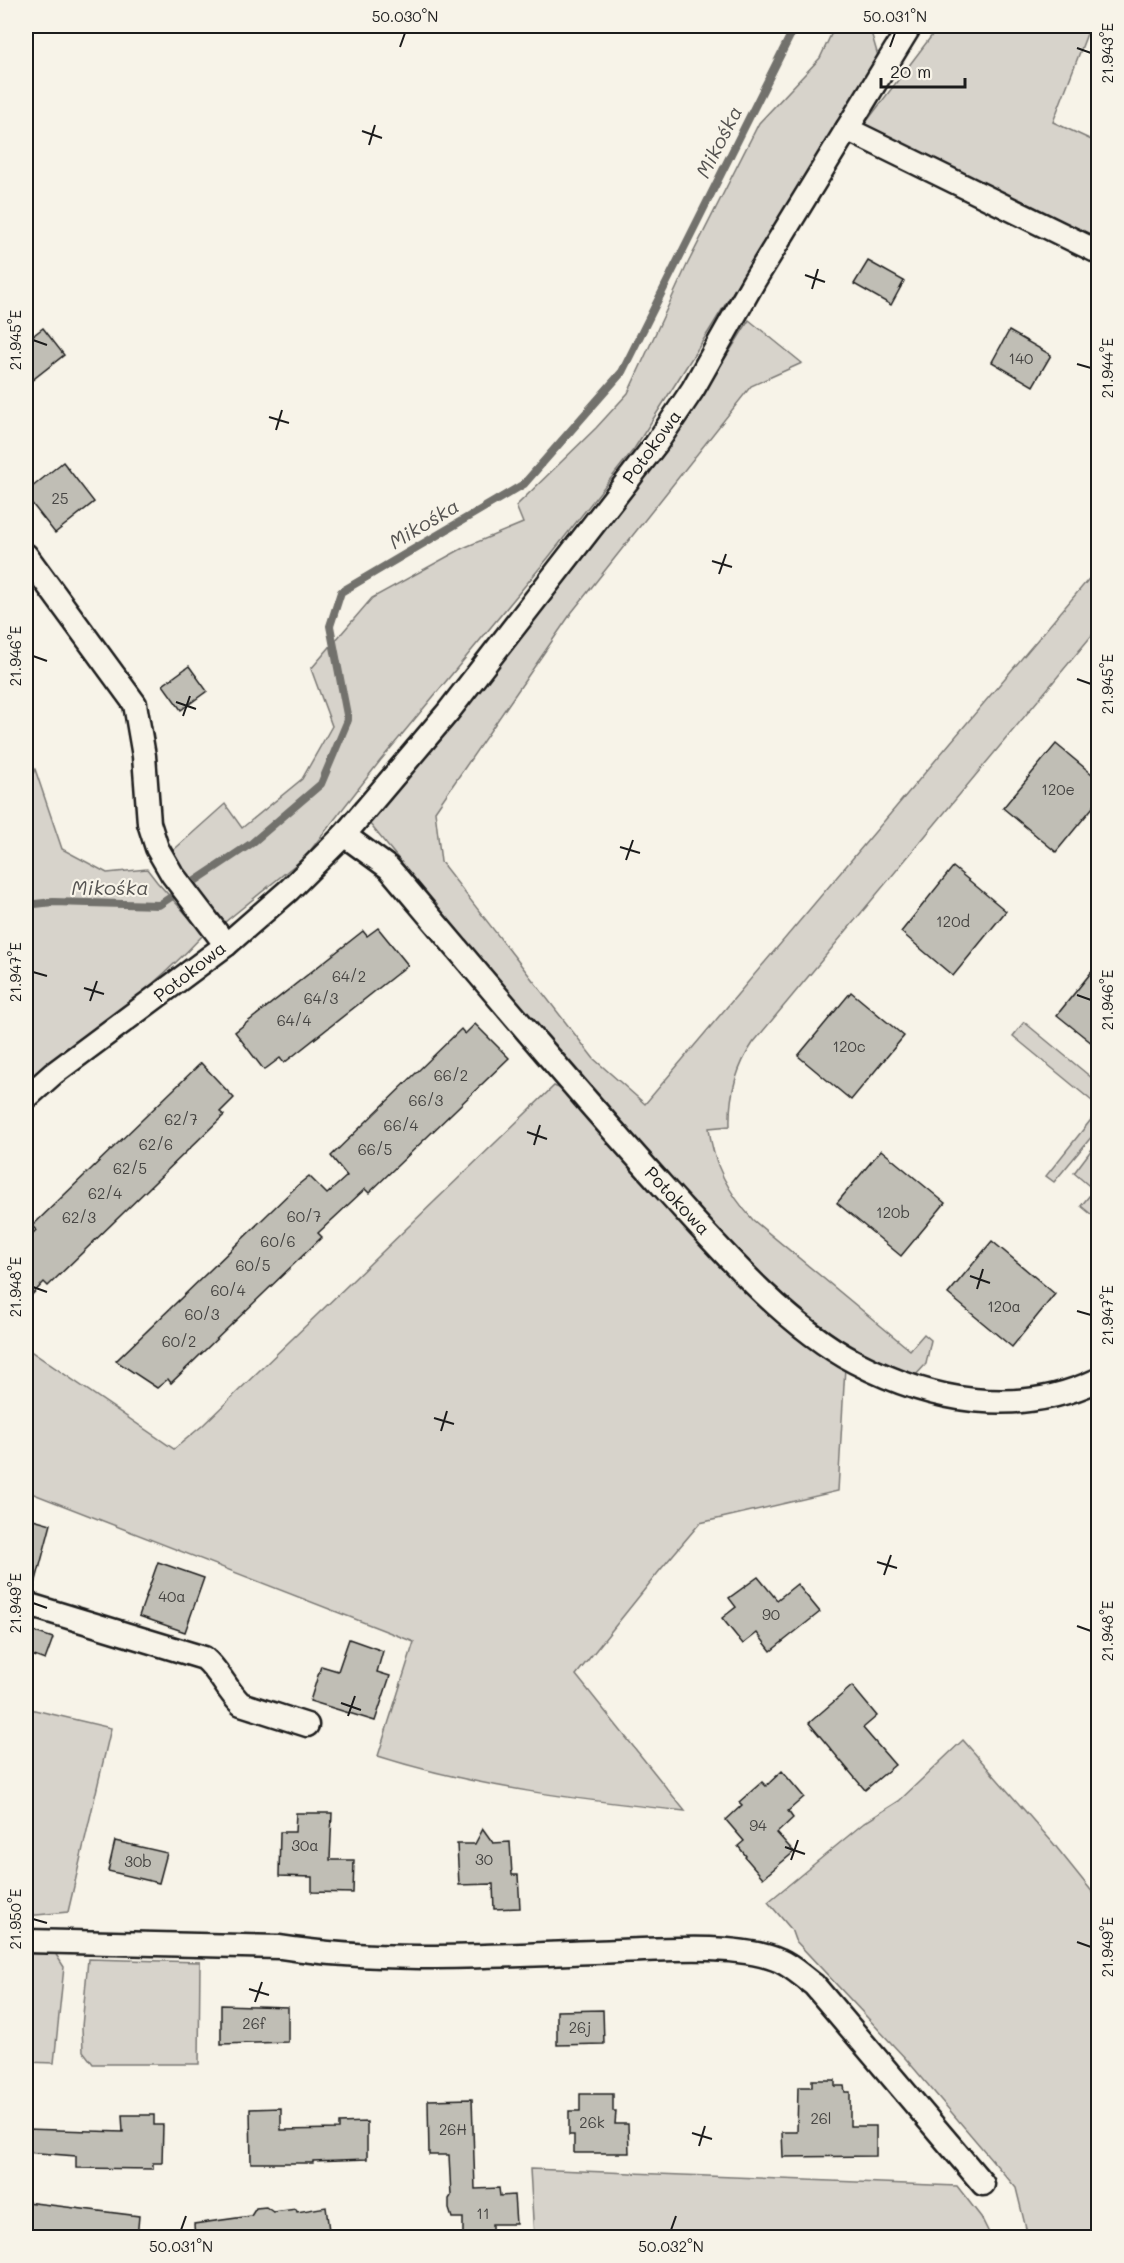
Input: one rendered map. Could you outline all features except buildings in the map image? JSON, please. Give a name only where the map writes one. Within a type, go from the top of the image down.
[{"type":"street","name":"Potokowa","points":[[26,1098],[53,1074],[226,945],[289,890],[345,835],[448,712],[656,444],[693,388],[742,302],[910,26]]},
{"type":"street","points":[[847,129],[1098,252]]},
{"type":"street","points":[[26,555],[135,704],[144,756],[149,823],[157,848],[172,874],[226,945]]},
{"type":"street","name":"Potokowa","points":[[345,835],[388,868],[610,1128],[695,1222],[773,1302],[826,1344],[855,1362],[904,1383],[978,1402],[1031,1402],[1080,1389],[1098,1380]]},
{"type":"street","points":[[26,1604],[204,1658],[214,1666],[233,1696],[241,1704],[307,1725]]},
{"type":"street","points":[[26,1941],[280,1947],[317,1953],[387,1956],[498,1956],[685,1949],[742,1951],[781,1961],[814,1985],[983,2184]]},
{"type":"shaded area","points":[[835,26],[876,26],[871,32],[878,56],[634,449],[548,558],[380,761],[306,856],[225,922],[168,855],[225,804],[242,828],[302,779],[332,726],[311,669],[372,598],[463,548],[523,523],[516,506],[596,428],[628,393],[687,265],[759,123],[820,58]]},
{"type":"shaded area","points":[[939,26],[1090,26],[1053,122],[1098,143],[1098,238],[864,125]]},
{"type":"shaded area","points":[[749,320],[802,363],[751,386],[572,612],[435,811],[441,862],[594,1059],[645,1104],[1098,568],[1098,628],[753,1043],[742,1062],[735,1082],[730,1126],[709,1128],[718,1166],[730,1189],[753,1220],[910,1350],[924,1334],[931,1340],[926,1364],[914,1377],[856,1350],[814,1320],[748,1261],[686,1196],[483,960],[369,823],[519,640],[616,515],[707,387]]},
{"type":"shaded area","points":[[26,756],[35,769],[62,849],[107,873],[147,869],[204,934],[141,994],[26,1083]]},
{"type":"shaded area","points":[[1024,1022],[1098,1083],[1098,1106],[1013,1036]]},
{"type":"shaded area","points":[[554,1086],[564,1090],[723,1270],[789,1328],[845,1367],[838,1491],[700,1523],[576,1675],[685,1811],[492,1785],[378,1756],[414,1642],[26,1491],[26,1348],[174,1449],[202,1426]]},
{"type":"shaded area","points":[[1098,1111],[1098,1129],[1054,1182],[1046,1176]]},
{"type":"shaded area","points":[[1098,1141],[1098,1220],[1081,1206],[1094,1190],[1074,1173]]},
{"type":"shaded area","points":[[26,1708],[111,1728],[68,1912],[26,1916]]},
{"type":"shaded area","points":[[963,1740],[1053,1843],[1098,1899],[1098,2219],[1091,2237],[1028,2237],[1016,2188],[906,2059],[795,1940],[791,1929],[768,1902],[864,1823],[899,1801]]},
{"type":"shaded area","points":[[26,1953],[55,1953],[64,1967],[54,2063],[26,2062]]},
{"type":"shaded area","points":[[88,1959],[200,1962],[199,2064],[93,2064],[83,2051],[82,2027]]},
{"type":"shaded area","points":[[530,2169],[957,2186],[981,2217],[991,2237],[534,2237]]},
{"type":"waterway","name":"Mikośka","points":[[26,905],[53,902],[159,905],[252,843],[321,784],[348,720],[330,626],[341,592],[524,484],[622,372],[795,26]]}]
